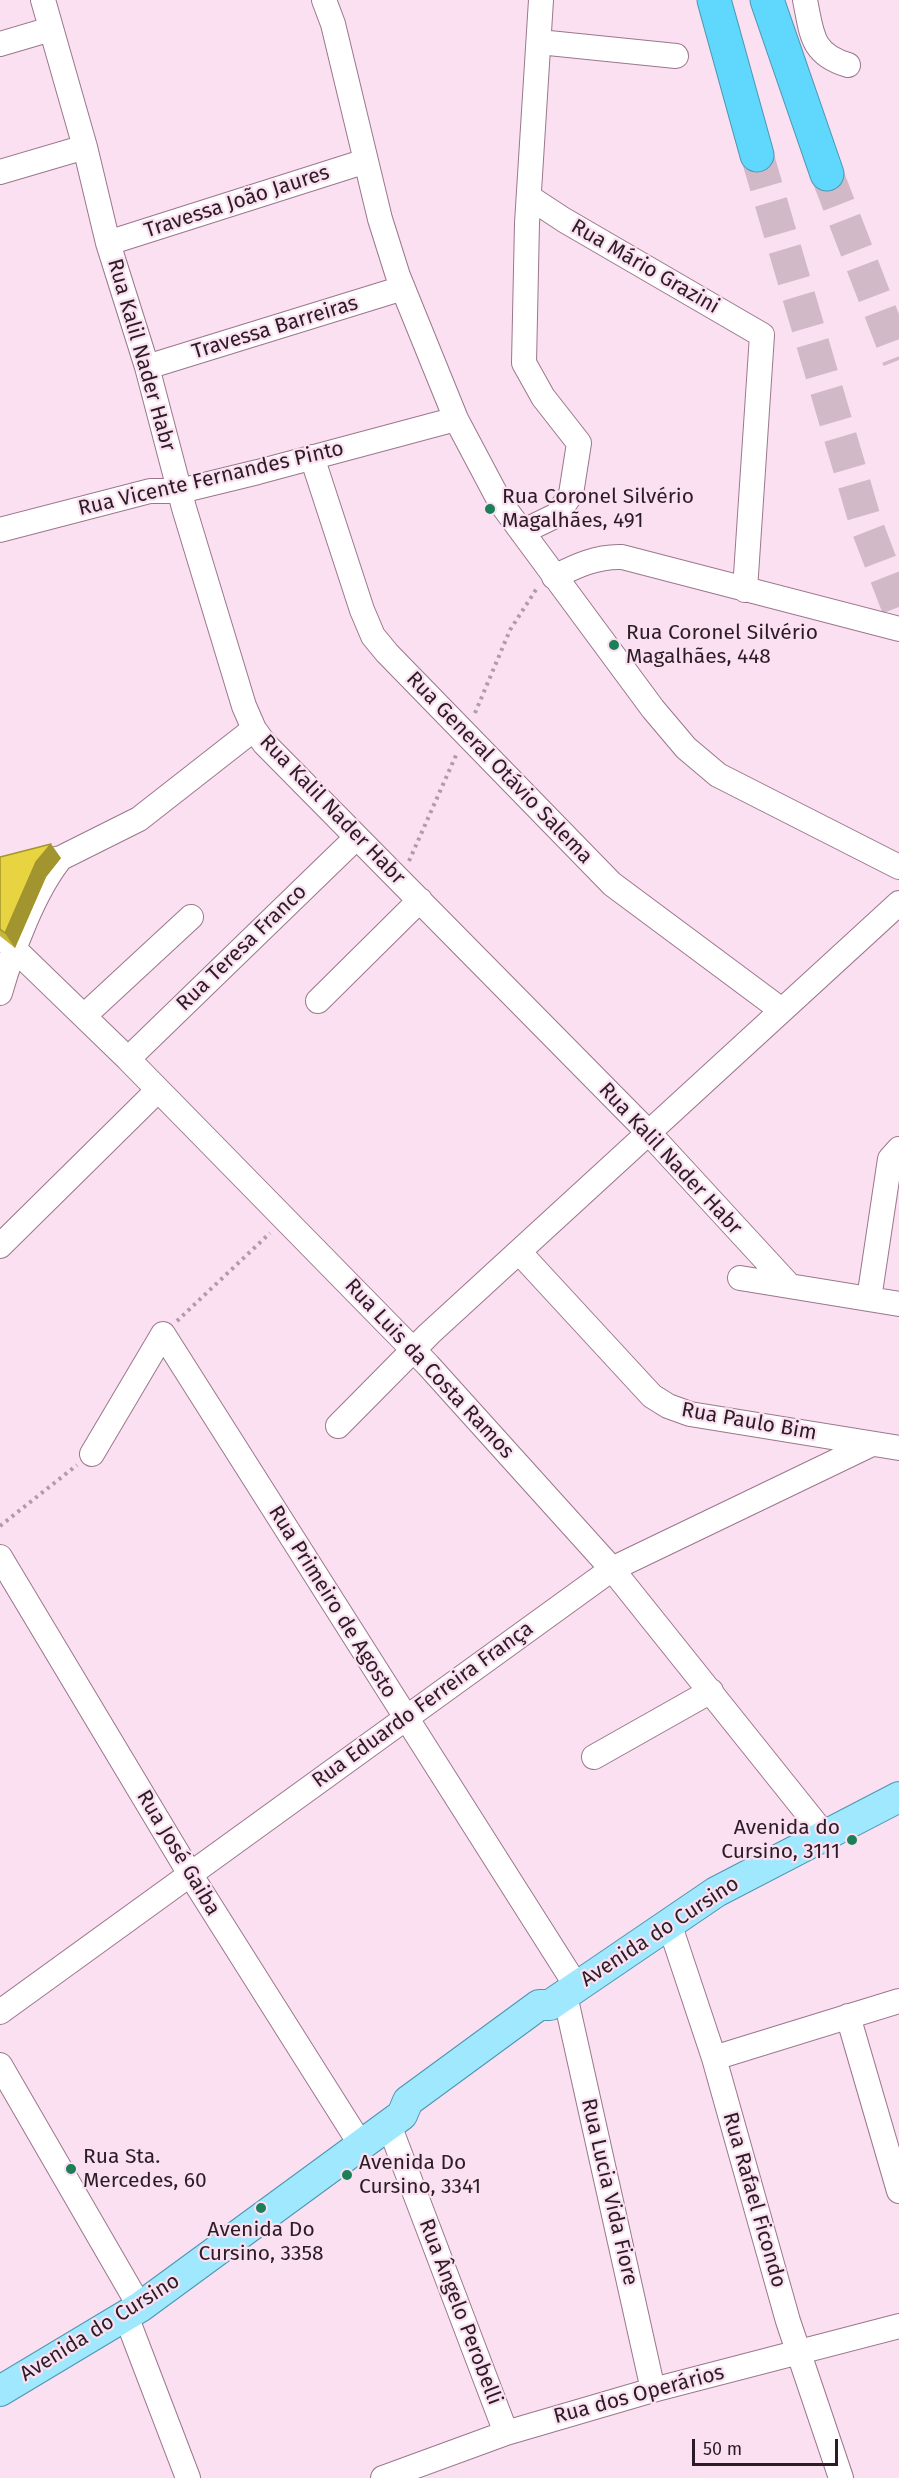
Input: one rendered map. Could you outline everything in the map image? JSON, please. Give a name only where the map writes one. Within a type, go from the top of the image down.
[{"type":"highway","points":[[714,0],[757,155]]},
{"type":"highway","points":[[767,0],[827,174]]},
{"type":"main road","name":"Avenida do Cursino","points":[[0,2391],[133,2312],[395,2120],[416,2114],[547,2015],[564,1996],[669,1923],[716,1892],[899,1797]]},
{"type":"street","name":"Rua Kalil Nader Habr","points":[[43,0],[85,147],[108,243],[147,367],[180,491],[244,706],[254,729],[264,743],[648,1132],[786,1283]]},
{"type":"street","points":[[324,0],[333,24],[380,219],[403,288],[456,419],[500,502],[653,709],[686,748],[704,765],[771,804],[899,867]]},
{"type":"street","points":[[522,532],[558,515],[571,494],[579,443],[543,397],[524,363],[527,223],[541,0]]},
{"type":"street","points":[[805,0],[818,47],[830,60],[848,65]]},
{"type":"street","points":[[0,44],[51,29]]},
{"type":"street","points":[[539,42],[676,56]]},
{"type":"street","points":[[0,172],[85,147]]},
{"type":"street","name":"Travessa João Jaures","points":[[108,243],[366,161]]},
{"type":"street","name":"Rua Mário Grazini","points":[[530,197],[564,220],[762,335],[745,590]]},
{"type":"street","name":"Travessa Barreiras","points":[[147,367],[403,288]]},
{"type":"street","name":"Rua Vicente Fernandes Pinto","points":[[0,530],[150,491],[180,491],[456,419]]},
{"type":"street","name":"Rua General Otávio Salema","points":[[312,457],[362,610],[373,636],[612,884],[780,1009]]},
{"type":"street","points":[[554,577],[579,565],[608,557],[622,557],[899,629]]},
{"type":"street","points":[[0,871],[61,858],[139,819],[254,729]]},
{"type":"street","name":"Rua Teresa Franco","points":[[128,1059],[357,837]]},
{"type":"street","points":[[0,993],[8,942],[46,876],[61,858]]},
{"type":"street","points":[[318,1001],[420,900]]},
{"type":"street","points":[[338,1426],[413,1349],[520,1253],[780,1009],[899,903]]},
{"type":"street","points":[[84,1016],[191,917]]},
{"type":"street","name":"Rua Luis da Costa Ramos","points":[[8,942],[128,1059],[413,1349],[612,1569],[824,1834]]},
{"type":"street","points":[[0,1246],[158,1090]]},
{"type":"street","points":[[869,1299],[890,1159],[899,1149]]},
{"type":"street","name":"Rua Paulo Bim","points":[[520,1253],[652,1396],[668,1406],[690,1414],[899,1448]]},
{"type":"street","points":[[740,1278],[786,1283],[899,1304]]},
{"type":"street","points":[[92,1454],[163,1334]]},
{"type":"street","name":"Rua Primeiro de Agosto","points":[[163,1334],[404,1718],[564,1996]]},
{"type":"street","name":"Rua Eduardo Ferreira França","points":[[0,2012],[612,1569],[872,1443]]},
{"type":"street","name":"Rua José Gaiba","points":[[0,1557],[190,1874],[361,2145]]},
{"type":"street","points":[[594,1757],[711,1691]]},
{"type":"street","name":"Rua Rafael Ficondo","points":[[669,1923],[714,2058],[799,2352],[841,2478]]},
{"type":"street","name":"Rua Lucia Vida Fiore","points":[[564,1996],[653,2390]]},
{"type":"street","points":[[714,2058],[899,2001]]},
{"type":"street","points":[[848,2016],[899,2191]]},
{"type":"street","points":[[0,2065],[133,2312],[188,2478]]},
{"type":"street","name":"Rua Ângelo Perobelli","points":[[395,2120],[506,2433]]},
{"type":"street","name":"Rua dos Operários","points":[[383,2478],[506,2433],[653,2390],[899,2326]]},
{"type":"path","points":[[400,881],[510,630],[537,588],[554,577]]},
{"type":"path","points":[[163,1334],[286,1218]]},
{"type":"path","points":[[0,1526],[92,1454]]},
{"type":"building","points":[[51,844],[36,862],[5,933],[0,929],[0,857]]},
{"type":"tunnel","points":[[757,155],[866,524],[899,610]]},
{"type":"tunnel","points":[[827,174],[899,360]]},
{"type":"place","name":"Rua Coronel Silvério Magalhães, 491","points":[[490,509]]},
{"type":"place","name":"Rua Coronel Silvério Magalhães, 448","points":[[614,645]]},
{"type":"place","name":"Avenida do Cursino, 3111","points":[[852,1840]]},
{"type":"place","name":"Rua Sta. Mercedes, 60","points":[[71,2169]]},
{"type":"place","name":"Avenida Do Cursino, 3341","points":[[347,2175]]},
{"type":"place","name":"Avenida Do Cursino, 3358","points":[[261,2208]]}]
